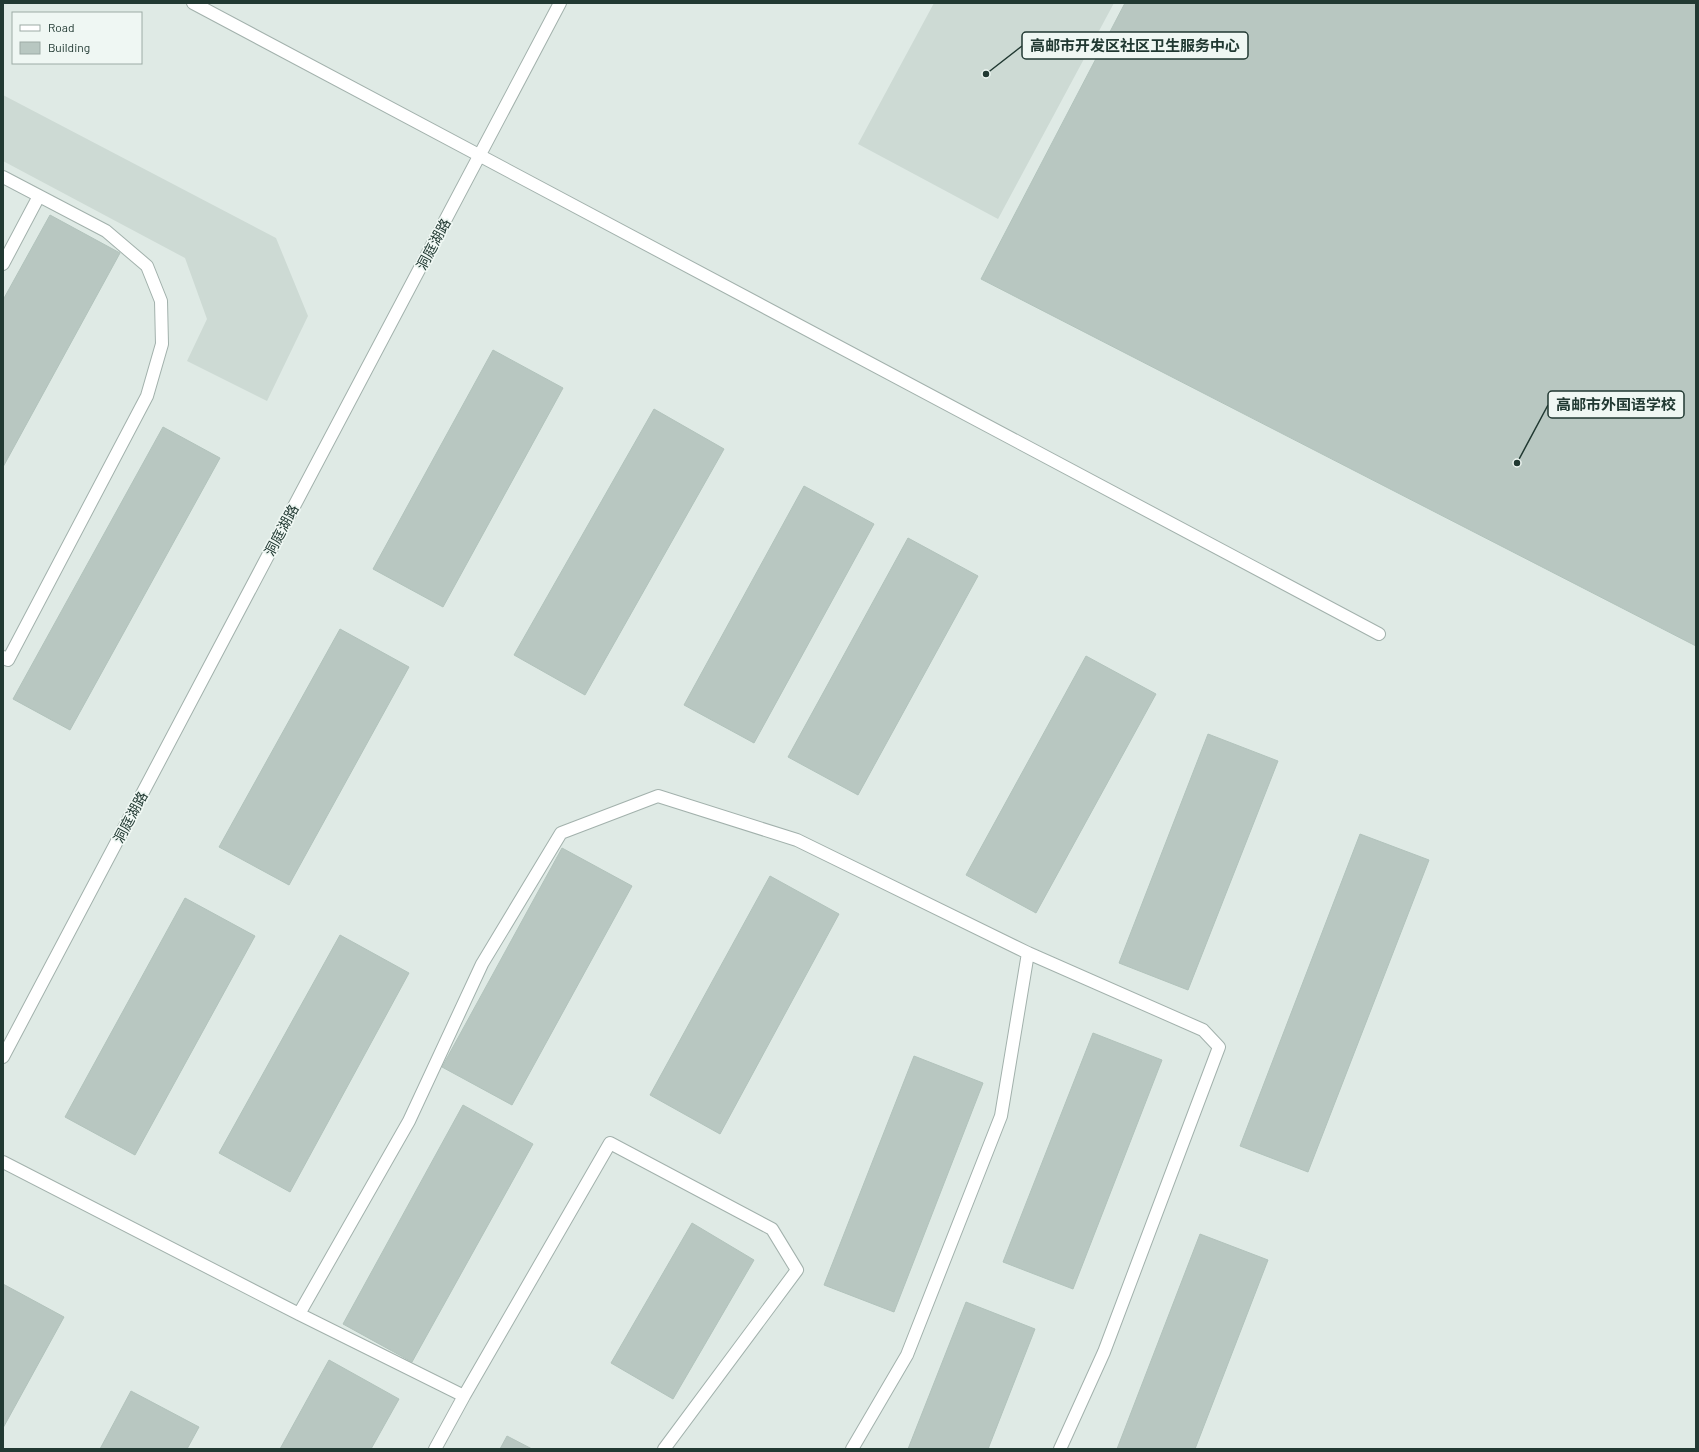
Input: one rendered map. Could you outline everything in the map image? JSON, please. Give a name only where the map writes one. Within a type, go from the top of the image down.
[{"type":"street","points":[[193,3],[1379,634]]},
{"type":"street","name":"洞庭湖路","points":[[3,1057],[560,3]]},
{"type":"street","points":[[3,177],[106,231],[147,266],[161,302],[162,344],[147,396],[8,660],[3,657]]},
{"type":"street","points":[[3,264],[39,196]]},
{"type":"street","points":[[299,1314],[409,1121],[482,964],[561,833],[658,796],[797,840],[1028,953],[1203,1030],[1219,1047],[1104,1352],[1060,1449]]},
{"type":"street","points":[[852,1449],[907,1356],[1001,1116],[1028,953]]},
{"type":"street","points":[[435,1449],[610,1143],[772,1229],[797,1270],[664,1449]]},
{"type":"street","points":[[3,1162],[299,1314],[464,1396]]},
{"type":"shaded area","points":[[934,3],[1114,3],[998,219],[858,144]]},
{"type":"shaded area","points":[[3,95],[276,238],[308,316],[267,401],[187,361],[207,319],[185,258],[3,161]]},
{"type":"building","points":[[1125,3],[1696,3],[1696,646],[981,279]]},
{"type":"building","points":[[50,215],[120,253],[3,467],[3,300]]},
{"type":"building","points":[[493,350],[563,388],[443,607],[373,569]]},
{"type":"building","points":[[654,409],[724,449],[585,695],[514,655]]},
{"type":"building","points":[[163,427],[220,458],[70,730],[13,699]]},
{"type":"building","points":[[804,486],[874,524],[754,743],[684,705]]},
{"type":"building","points":[[908,538],[978,576],[858,795],[788,757]]},
{"type":"building","points":[[340,629],[409,667],[289,885],[219,847]]},
{"type":"building","points":[[1086,656],[1156,694],[1036,913],[966,875]]},
{"type":"building","points":[[1208,734],[1278,761],[1188,990],[1119,963]]},
{"type":"building","points":[[1360,834],[1429,860],[1308,1172],[1240,1146]]},
{"type":"building","points":[[562,848],[632,886],[512,1105],[442,1067]]},
{"type":"building","points":[[770,876],[839,914],[720,1134],[650,1095]]},
{"type":"building","points":[[185,898],[255,936],[135,1155],[65,1117]]},
{"type":"building","points":[[340,935],[409,973],[290,1192],[219,1153]]},
{"type":"building","points":[[1093,1033],[1162,1060],[1073,1289],[1003,1262]]},
{"type":"building","points":[[914,1056],[983,1083],[894,1312],[824,1285]]},
{"type":"building","points":[[463,1105],[533,1144],[412,1362],[343,1324]]},
{"type":"building","points":[[692,1223],[754,1260],[673,1399],[611,1363]]},
{"type":"building","points":[[1200,1234],[1268,1260],[1195,1449],[1117,1449]]},
{"type":"building","points":[[3,1284],[64,1317],[3,1428]]},
{"type":"building","points":[[966,1302],[1035,1329],[988,1449],[908,1449]]},
{"type":"building","points":[[329,1360],[399,1399],[371,1449],[280,1449]]},
{"type":"building","points":[[131,1391],[199,1427],[187,1449],[100,1449]]},
{"type":"building","points":[[507,1436],[532,1449],[500,1449]]},
{"type":"place","name":"高邮市开发区社区卫生服务中心","points":[[986,74]]},
{"type":"place","name":"高邮市外国语学校","points":[[1517,463]]}]
